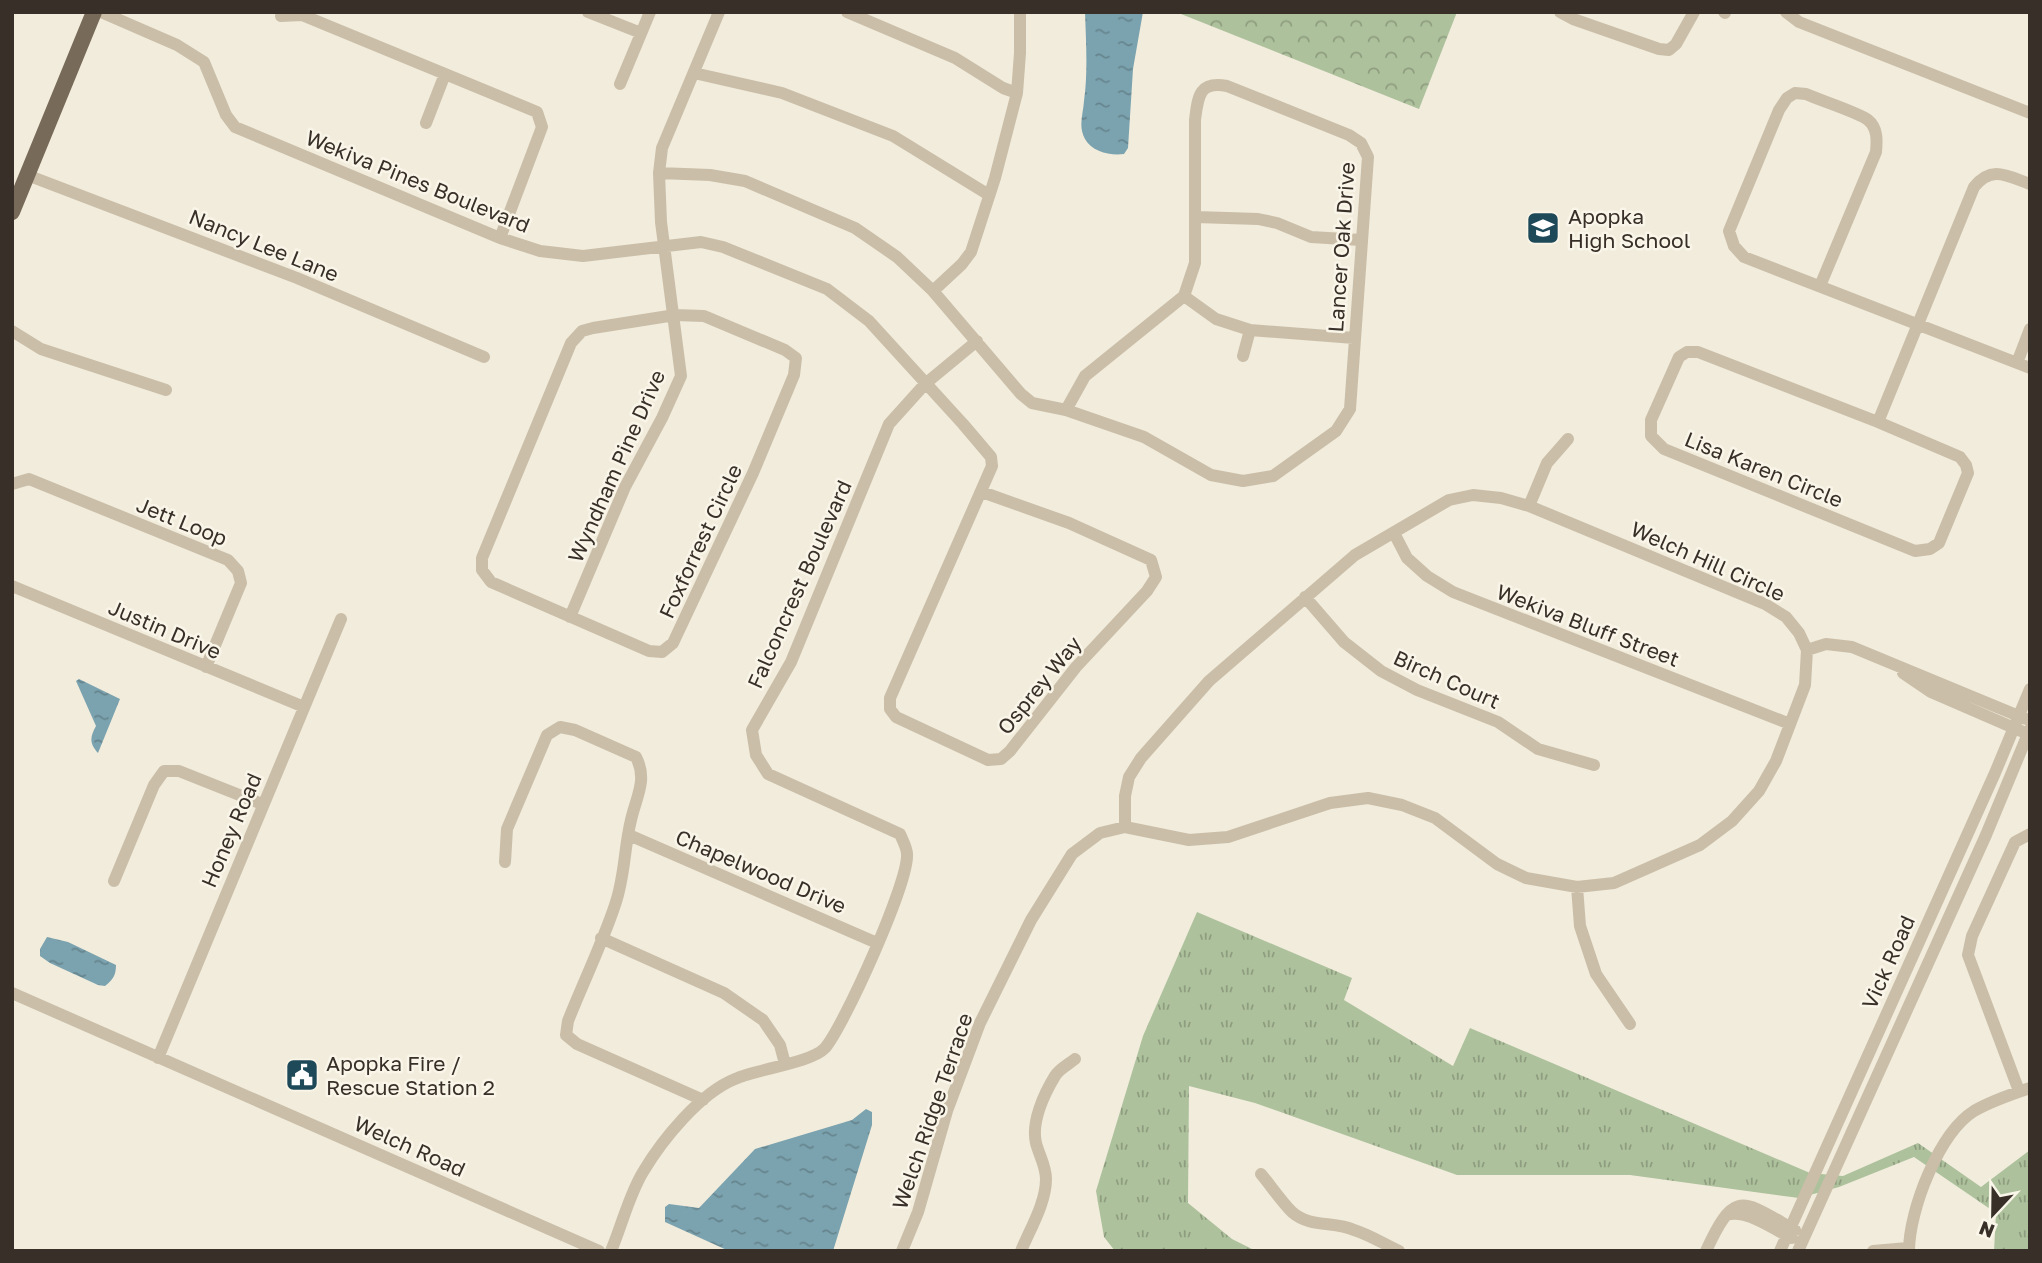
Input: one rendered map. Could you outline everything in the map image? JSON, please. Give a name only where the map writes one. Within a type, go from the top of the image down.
[{"type":"main road","points":[[12,212],[94,12]]},
{"type":"street","name":"Wekiva Pines Boulevard","points":[[101,12],[177,45],[204,62],[226,115],[235,127],[500,238],[540,251],[583,256],[701,242],[723,247],[827,289],[869,321],[963,424]]},
{"type":"street","points":[[588,12],[641,33]]},
{"type":"street","points":[[620,84],[650,12]]},
{"type":"street","name":"Wyndham Pine Drive","points":[[570,617],[625,487],[681,376],[659,203],[659,173],[662,149],[719,12]]},
{"type":"street","points":[[847,12],[874,17],[955,58],[1003,88],[1017,93]]},
{"type":"street","points":[[933,291],[962,264],[971,251],[989,195],[1017,93],[1020,12]]},
{"type":"street","points":[[1560,12],[1659,49],[1669,50],[1676,44],[1694,12]]},
{"type":"street","points":[[1786,12],[1798,22],[2030,113]]},
{"type":"street","points":[[281,16],[302,15],[537,112],[542,127],[500,238]]},
{"type":"street","points":[[694,73],[782,93],[893,136],[989,195]]},
{"type":"street","points":[[426,123],[445,74]]},
{"type":"street","name":"Lancer Oak Drive","points":[[659,173],[710,175],[745,181],[855,228],[897,257],[933,291],[1021,394],[1032,403],[1066,410],[1144,437],[1211,475],[1243,481],[1273,476],[1336,431],[1350,409],[1368,157],[1361,143],[1349,135],[1227,86],[1213,83],[1204,87],[1198,100],[1195,120],[1195,263],[1184,296]]},
{"type":"street","points":[[1820,286],[1876,152],[1876,132],[1869,120],[1806,94],[1795,93],[1787,98],[1779,110],[1729,231],[1734,246],[1744,257],[2030,368]]},
{"type":"street","points":[[1878,422],[1974,187],[1982,177],[1991,173],[2030,184]]},
{"type":"street","name":"Nancy Lee Lane","points":[[27,175],[297,278],[484,357]]},
{"type":"street","points":[[1196,216],[1258,219],[1278,223],[1311,237],[1361,240]]},
{"type":"street","points":[[1066,410],[1085,376],[1184,296],[1216,319],[1250,330],[1354,338]]},
{"type":"street","name":"Foxforrest Circle","points":[[675,314],[704,316],[785,350],[796,358],[794,375],[753,473],[673,643],[662,652],[649,652],[491,582],[482,570],[482,558],[571,342],[582,331],[593,328],[675,314]]},
{"type":"street","points":[[2017,363],[2030,329]]},
{"type":"street","points":[[1244,356],[1250,330]]},
{"type":"street","points":[[12,331],[41,349],[166,390]]},
{"type":"street","name":"Falconcrest Boulevard","points":[[611,1251],[642,1174],[665,1140],[703,1100],[734,1079],[785,1063],[810,1059],[824,1049],[838,1027],[897,898],[907,853],[900,834],[768,774],[756,755],[752,730],[791,662],[889,424],[925,384],[977,341]]},
{"type":"street","name":"Lisa Karen Circle","points":[[1687,352],[1698,352],[1878,422],[1960,457],[1966,465],[1968,473],[1939,543],[1930,549],[1915,551],[1664,449],[1651,436],[1651,420],[1679,357],[1687,352]]},
{"type":"street","name":"Osprey Way","points":[[963,424],[990,457],[992,466],[890,698],[890,709],[896,718],[988,760],[1001,759],[1010,751],[1076,667],[1157,577],[1152,559],[1069,523],[982,492]]},
{"type":"street","points":[[1529,506],[1546,463],[1568,439]]},
{"type":"street","name":"Jett Loop","points":[[12,484],[29,479],[228,560],[238,571],[241,583],[206,667]]},
{"type":"street","name":"Welch Hill Circle","points":[[1125,827],[1125,796],[1129,777],[1141,758],[1209,681],[1355,555],[1449,500],[1473,495],[1501,498],[1529,506],[1765,604],[1786,617],[1807,650]]},
{"type":"street","name":"Wekiva Bluff Street","points":[[1394,533],[1407,558],[1427,576],[1453,592],[1790,724]]},
{"type":"street","name":"Justin Drive","points":[[12,586],[304,707]]},
{"type":"street","name":"Birch Court","points":[[1305,597],[1344,642],[1381,671],[1417,690],[1498,722],[1538,749],[1594,765]]},
{"type":"street","name":"Honey Road","points":[[158,1058],[341,619]]},
{"type":"street","points":[[1125,827],[1189,840],[1228,837],[1330,803],[1368,798],[1402,805],[1435,818],[1497,864],[1526,878],[1577,887],[1614,883],[1700,845],[1732,821],[1759,791],[1776,761],[1805,685],[1807,650],[1826,644],[1852,647],[1878,658],[1931,692],[2024,726]]},
{"type":"street","name":"Vick Road","points":[[1801,1243],[1986,835],[2024,726],[2030,689]]},
{"type":"street","name":"Vick Road","points":[[1780,1251],[2024,726]]},
{"type":"street","points":[[505,862],[507,829],[547,735],[560,727],[575,730],[636,757],[642,767],[642,783],[630,821],[615,905],[568,1021],[566,1035],[577,1044],[703,1100]]},
{"type":"street","points":[[114,881],[154,785],[164,771],[179,771],[262,804]]},
{"type":"street","name":"Welch Ridge Terrace","points":[[902,1251],[918,1212],[947,1111],[980,1023],[1031,920],[1072,854],[1100,833],[1125,827]]},
{"type":"street","points":[[1873,1251],[1909,1249],[1914,1209],[1923,1184],[1945,1144],[1973,1112],[2024,1090],[1968,955],[1972,936],[2015,842],[2030,834]]},
{"type":"street","name":"Chapelwood Drive","points":[[629,835],[877,943]]},
{"type":"street","points":[[1577,887],[1580,926],[1596,974],[1630,1024]]},
{"type":"street","points":[[601,938],[724,993],[744,1006],[763,1020],[780,1045],[785,1063]]},
{"type":"street","name":"Welch Road","points":[[12,993],[599,1251]]},
{"type":"street","points":[[1021,1251],[1042,1199],[1046,1181],[1034,1130],[1038,1114],[1056,1074],[1075,1059]]},
{"type":"street","points":[[1261,1174],[1292,1212],[1305,1220],[1318,1224],[1337,1224],[1399,1251]]},
{"type":"street","points":[[1706,1251],[1725,1215],[1741,1205],[1751,1212],[1781,1220],[1801,1243]]},
{"type":"green space","points":[[1176,12],[1457,12],[1419,109]]},
{"type":"green space","points":[[1197,912],[1352,978],[1344,1000],[1453,1066],[1470,1028],[1810,1173],[1843,1176],[1918,1143],[1981,1187],[2030,1150],[2030,1251],[1994,1251],[1996,1213],[1914,1157],[1839,1187],[1799,1198],[1630,1175],[1457,1175],[1255,1103],[1189,1086],[1188,1203],[1232,1239],[1256,1251],[1115,1251],[1104,1237],[1096,1191],[1143,1036]]},
{"type":"water","points":[[1085,12],[1143,12],[1133,69],[1128,148],[1124,154],[1108,154],[1097,150],[1088,143],[1083,134]]},
{"type":"water","points":[[79,679],[120,699],[98,753],[91,740],[96,726],[76,681]]},
{"type":"water","points":[[47,937],[68,942],[116,965],[114,977],[105,986],[98,985],[50,963],[40,956],[40,949]]},
{"type":"water","points":[[866,1109],[872,1112],[872,1125],[833,1251],[729,1251],[665,1222],[665,1207],[669,1204],[699,1208],[755,1149],[852,1120]]},
{"type":"place","name":"Apopka High School","points":[[1543,228]]},
{"type":"place","name":"Apopka Fire / Rescue Station 2","points":[[302,1075]]}]
